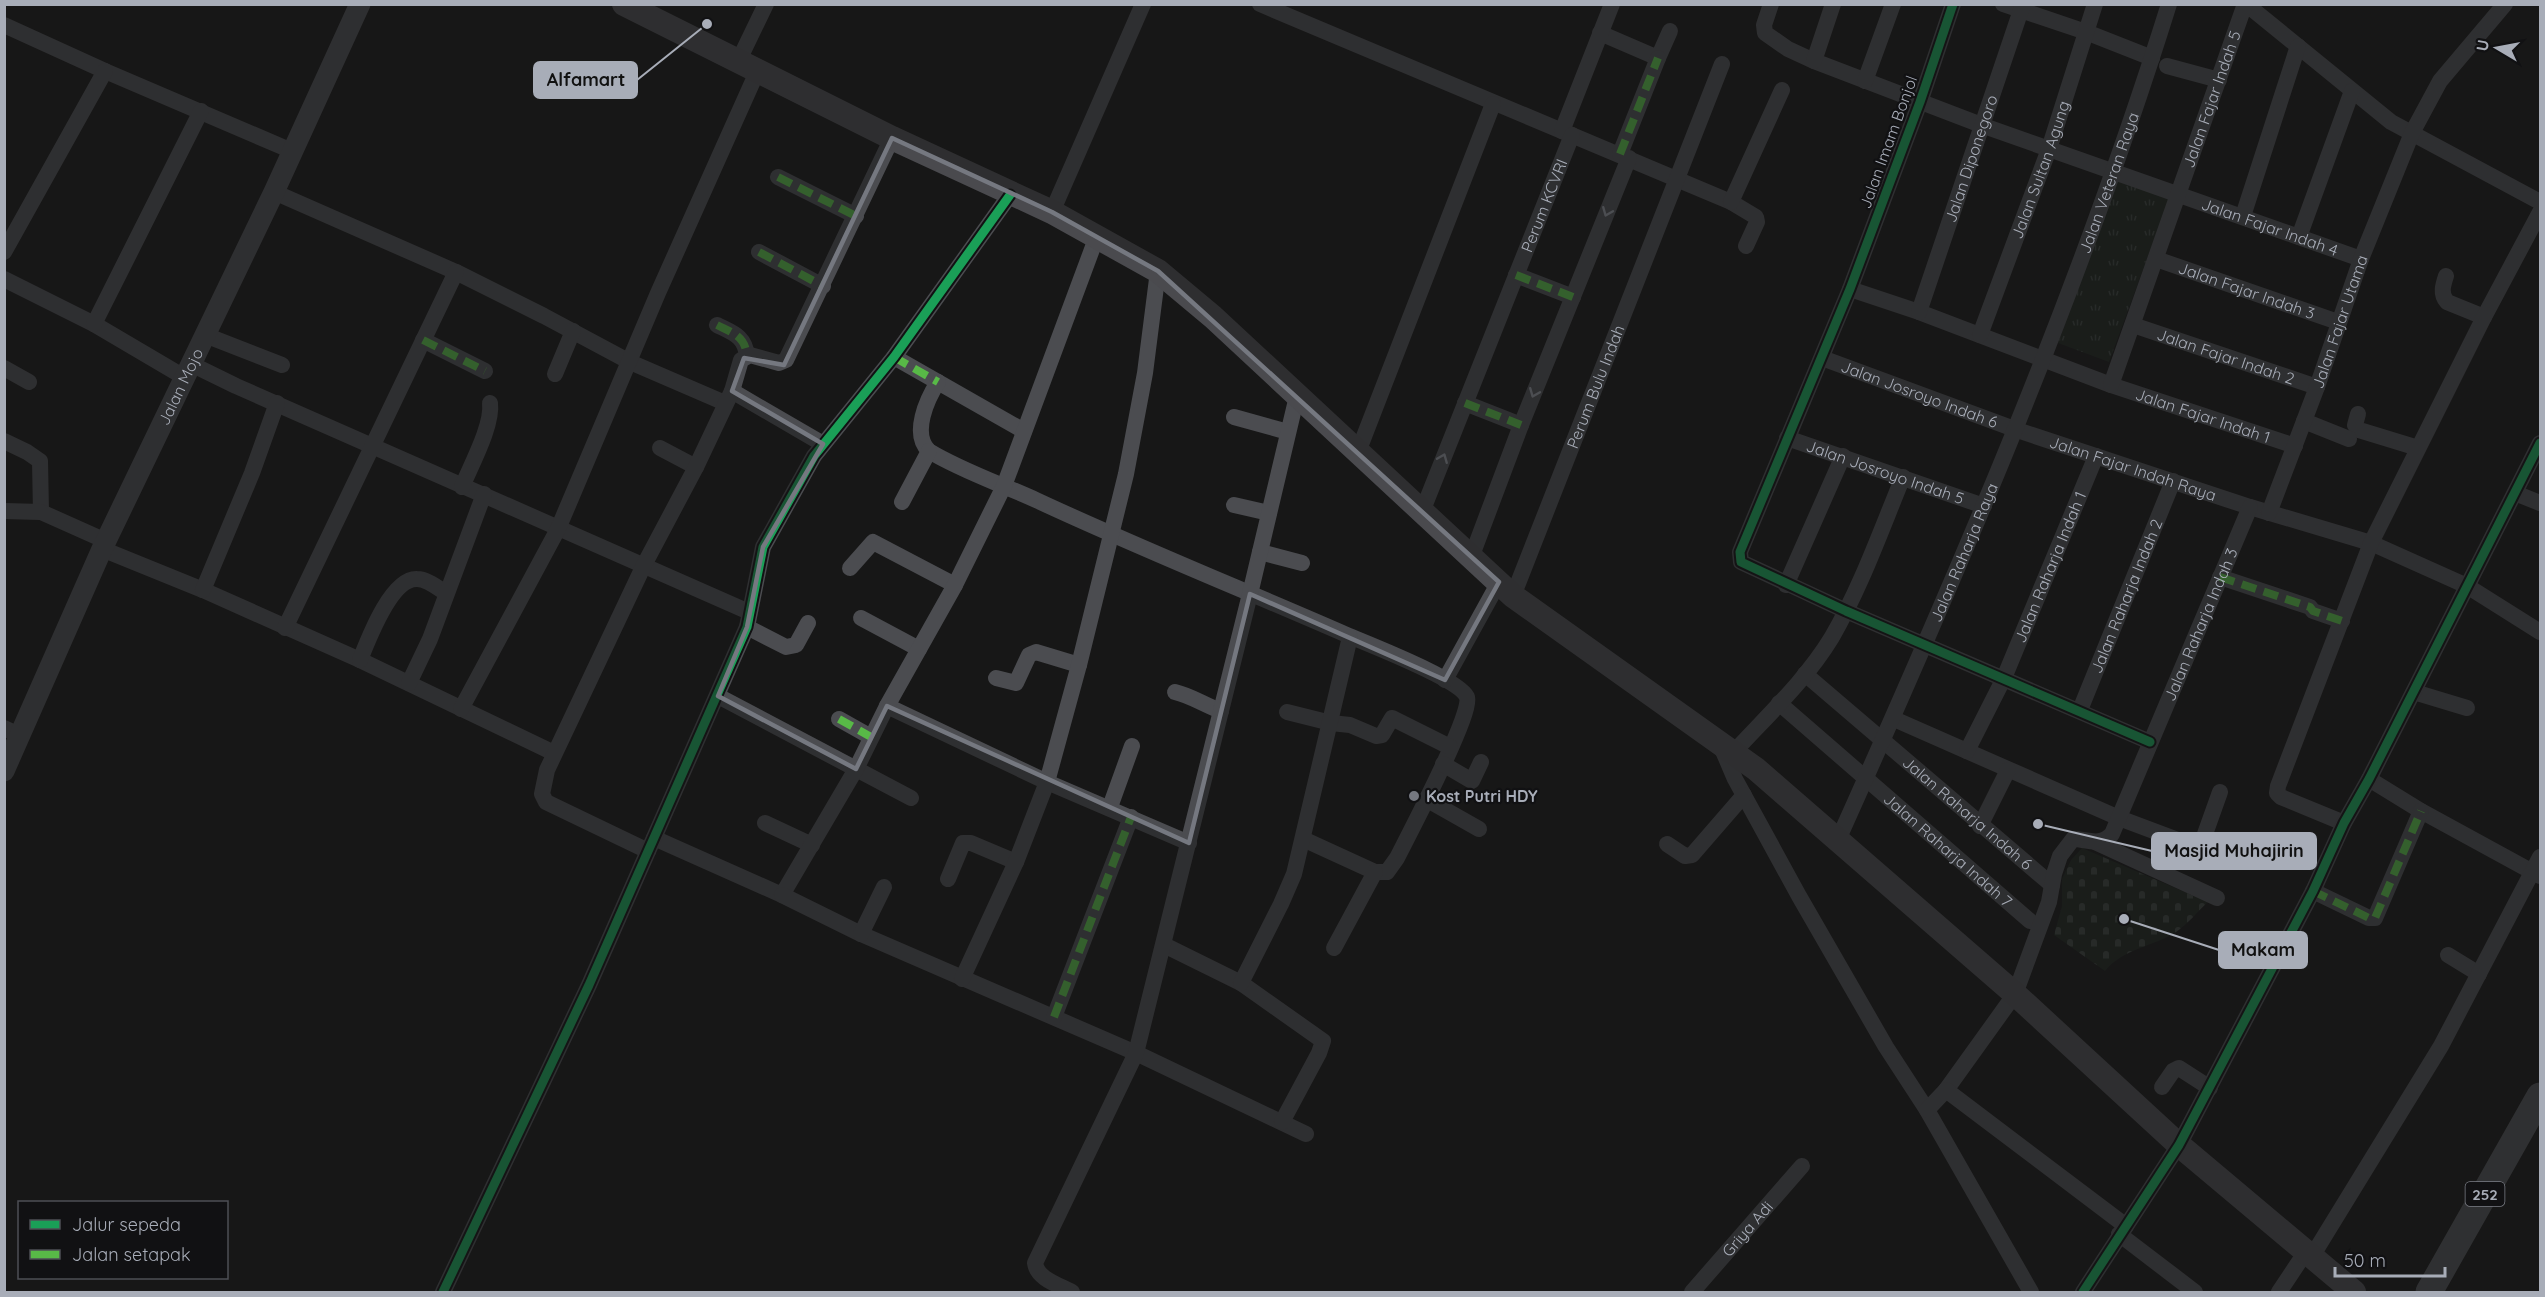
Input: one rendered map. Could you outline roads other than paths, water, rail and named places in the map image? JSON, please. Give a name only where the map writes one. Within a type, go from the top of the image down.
[{"type":"main road","points":[[624,4],[892,138],[1010,195],[1052,212],[1158,272],[1213,316],[1506,589],[1773,783],[2015,994],[2179,1145],[2354,1293]]},
{"type":"main road","name":"252","points":[[2429,1293],[2540,1107]]},
{"type":"main road","name":"252","points":[[2449,1293],[2540,1107]]},
{"type":"street","name":"Jalan Mojo","points":[[4,771],[12,732],[274,192],[360,4]]},
{"type":"street","points":[[461,709],[558,529],[658,293],[747,67],[766,4]]},
{"type":"street","points":[[1052,212],[1143,4]]},
{"type":"street","points":[[1260,4],[1493,104],[1625,156],[1731,202],[1756,217],[1757,222],[1746,246]]},
{"type":"street","name":"Perum KCVRI","points":[[1422,512],[1516,275],[1612,4]]},
{"type":"street","name":"Jalan Fajar Indah 4","points":[[1771,4],[1763,30],[1769,37],[1788,49],[1814,62],[1984,126],[2361,259]]},
{"type":"street","points":[[1814,62],[1833,4]]},
{"type":"street","points":[[1866,81],[1893,4]]},
{"type":"street","name":"Jalan Imam Bonjol","points":[[1786,585],[1748,567],[1742,562],[1740,552],[1850,290],[1920,102],[1953,4]]},
{"type":"street","points":[[2003,4],[2022,8],[2152,58]]},
{"type":"street","name":"Jalan Sultan Agung","points":[[1980,335],[2049,149],[2095,4]]},
{"type":"street","name":"Jalan Veteran Raya","points":[[2017,430],[2114,172],[2169,4]]},
{"type":"street","points":[[2246,4],[2391,122],[2541,202]]},
{"type":"street","name":"Jalan Fajar Indah 5","points":[[2111,385],[2246,4]]},
{"type":"street","name":"Jalan Fajar Utama","points":[[2268,513],[2317,387],[2361,259],[2412,133],[2445,74],[2505,4]]},
{"type":"street","name":"Jalan Diponegoro","points":[[1919,312],[1984,126],[2022,8]]},
{"type":"street","points":[[4,25],[292,151]]},
{"type":"street","points":[[1471,558],[1521,425],[1573,297],[1658,58],[1670,31]]},
{"type":"street","points":[[1600,33],[1658,58]]},
{"type":"street","points":[[2243,216],[2298,46]]},
{"type":"street","name":"Perum Bulu Indah","points":[[1445,680],[1506,589],[1678,179],[1722,64]]},
{"type":"street","points":[[2167,66],[2219,80]]},
{"type":"street","points":[[4,252],[105,71]]},
{"type":"street","points":[[1731,202],[1782,90]]},
{"type":"street","points":[[2300,237],[2352,91]]},
{"type":"street","points":[[1358,452],[1493,104]]},
{"type":"street","points":[[94,324],[201,111]]},
{"type":"street","points":[[747,356],[784,362],[823,286],[892,138]]},
{"type":"street","points":[[778,177],[856,216]]},
{"type":"street","points":[[274,192],[456,272],[630,362],[728,397],[823,444]]},
{"type":"street","points":[[443,1293],[589,985],[718,696],[748,619],[763,547],[804,471],[823,444],[894,357],[1010,195]]},
{"type":"street","points":[[2344,823],[2281,797],[2277,793],[2371,543],[2484,317],[2541,212]]},
{"type":"street","points":[[782,895],[855,769],[887,706],[955,585],[1004,486],[1097,236]]},
{"type":"street","points":[[759,252],[823,286]]},
{"type":"street","name":"Jalan Fajar Indah 3","points":[[2156,259],[2338,322]]},
{"type":"street","points":[[285,628],[456,272]]},
{"type":"street","points":[[962,979],[1016,862],[1047,782],[1079,665],[1140,408],[1158,272]]},
{"type":"street","points":[[1516,275],[1573,297]]},
{"type":"street","points":[[2446,276],[2443,288],[2444,298],[2484,317]]},
{"type":"street","points":[[4,279],[188,370],[277,403],[644,566],[748,619],[786,647],[796,645],[808,623]]},
{"type":"street","name":"Jalan Fajar Indah 1","points":[[1850,290],[1919,312],[2111,385],[2295,446]]},
{"type":"street","points":[[717,325],[739,336],[746,345],[747,356],[738,366],[728,397],[696,467],[644,566],[554,753],[543,786],[543,796],[546,802],[782,895],[861,934],[1136,1053],[1306,1134]]},
{"type":"street","name":"Jalan Fajar Indah 2","points":[[2133,325],[2317,387]]},
{"type":"street","points":[[555,374],[573,331]]},
{"type":"street","points":[[205,335],[282,365]]},
{"type":"street","points":[[423,340],[484,370]]},
{"type":"street","points":[[894,357],[1024,431]]},
{"type":"street","name":"Jalan Josroyo Indah 6","points":[[1822,358],[2017,430]]},
{"type":"street","points":[[4,368],[29,382]]},
{"type":"street","points":[[938,382],[928,398],[924,411],[921,439],[929,451],[1110,534],[1390,652],[1445,680],[1466,695],[1468,700],[1443,764],[1387,872],[1376,872],[1303,839]]},
{"type":"street","points":[[1072,1293],[1042,1276],[1035,1263],[1136,1053],[1297,396]]},
{"type":"street","points":[[203,590],[252,473],[277,403]]},
{"type":"street","points":[[462,487],[488,423],[490,403]]},
{"type":"street","points":[[1465,403],[1521,425]]},
{"type":"street","points":[[2358,414],[2355,425],[2359,430],[2418,448]]},
{"type":"street","points":[[1234,417],[1288,432]]},
{"type":"street","points":[[2304,421],[2349,439]]},
{"type":"street","name":"Jalan Fajar Indah Raya","points":[[2017,430],[2268,513],[2371,543],[2467,586],[2541,632]]},
{"type":"street","name":"Jalan Raharja Raya","points":[[1839,840],[1894,719],[2017,430]]},
{"type":"street","name":"Jalan Josroyo Indah 5","points":[[1787,438],[1984,506]]},
{"type":"street","points":[[4,441],[40,461],[41,512]]},
{"type":"street","points":[[2083,1293],[2179,1145],[2210,1088],[2541,443]]},
{"type":"street","points":[[660,448],[696,467]]},
{"type":"street","points":[[902,502],[929,451]]},
{"type":"street","points":[[1843,456],[1786,585],[2150,742]]},
{"type":"street","name":"Jalan Raharja Indah 1","points":[[1967,751],[2004,678],[2096,456]]},
{"type":"street","points":[[1904,477],[1832,638],[1779,704],[1726,748],[1744,795],[1886,1047],[1927,1110],[2031,1293]]},
{"type":"street","name":"Jalan Raharja Indah 2","points":[[2080,710],[2173,481]]},
{"type":"street","points":[[2515,493],[2541,503]]},
{"type":"street","points":[[409,683],[430,639],[484,494]]},
{"type":"street","points":[[1234,505],[1269,513]]},
{"type":"street","name":"Jalan Raharja Indah 3","points":[[2095,842],[2109,837],[2119,818],[2250,507]]},
{"type":"street","points":[[4,511],[41,512],[104,545],[360,660],[554,753]]},
{"type":"street","points":[[850,568],[873,542],[955,585]]},
{"type":"street","points":[[1260,552],[1302,563]]},
{"type":"street","points":[[2220,578],[2310,607],[2313,611],[2342,621]]},
{"type":"street","points":[[360,660],[382,611],[408,581],[420,579],[446,593]]},
{"type":"street","points":[[861,618],[919,649]]},
{"type":"street","points":[[1241,983],[1289,885],[1303,839],[1350,637]]},
{"type":"street","points":[[996,678],[1016,683],[1029,655],[1036,652],[1079,665]]},
{"type":"street","name":"Jalan Raharja Indah 6","points":[[1805,674],[1980,826],[2052,885]]},
{"type":"street","points":[[1175,692],[1192,696],[1203,705],[1221,711]]},
{"type":"street","points":[[2414,692],[2467,708]]},
{"type":"street","points":[[718,696],[911,798]]},
{"type":"street","name":"Jalan Raharja Indah 7","points":[[1779,704],[2030,921]]},
{"type":"street","points":[[887,706],[1047,782],[1110,807],[1189,843]]},
{"type":"street","points":[[1287,712],[1331,723],[1350,725],[1380,736],[1392,718],[1450,747]]},
{"type":"street","points":[[839,719],[871,737]]},
{"type":"street","points":[[1894,719],[2119,818],[2231,861]]},
{"type":"street","points":[[1110,807],[1132,746]]},
{"type":"street","points":[[1443,764],[1472,781],[1481,762]]},
{"type":"street","points":[[1980,826],[2008,770]]},
{"type":"street","points":[[2369,779],[2421,812],[2536,874]]},
{"type":"street","points":[[2200,848],[2220,792]]},
{"type":"street","points":[[1667,844],[1685,856],[1692,855],[1744,795]]},
{"type":"street","points":[[1426,799],[1479,829]]},
{"type":"street","points":[[2313,891],[2369,918],[2375,918],[2421,812]]},
{"type":"street","points":[[1054,1017],[1131,817]]},
{"type":"street","points":[[765,824],[812,845]]},
{"type":"street","points":[[1927,1110],[1946,1090],[2015,994],[2049,902],[2060,856],[2069,842],[2079,839],[2095,842],[2217,898]]},
{"type":"street","points":[[948,879],[963,843],[971,843],[1016,862]]},
{"type":"street","points":[[2279,1293],[2308,1256],[2441,1046],[2536,874],[2541,856]]},
{"type":"street","points":[[1334,948],[1376,872]]},
{"type":"street","points":[[861,934],[884,886]]},
{"type":"street","points":[[1164,945],[1241,983],[1315,1033],[1323,1041],[1319,1053],[1282,1122]]},
{"type":"street","points":[[2448,955],[2479,974]]},
{"type":"street","points":[[2162,1087],[2173,1071],[2179,1068],[2210,1088]]},
{"type":"street","points":[[1946,1090],[2123,1230],[2192,1292]]},
{"type":"street","name":"Griya Adi","points":[[1692,1293],[1802,1166]]},
{"type":"place","name":"Alfamart","points":[[707,24]]},
{"type":"place","name":"Kost Putri HDY","points":[[1414,796]]},
{"type":"place","name":"Masjid Muhajirin","points":[[2038,824]]},
{"type":"place","name":"Makam","points":[[2124,919]]}]
